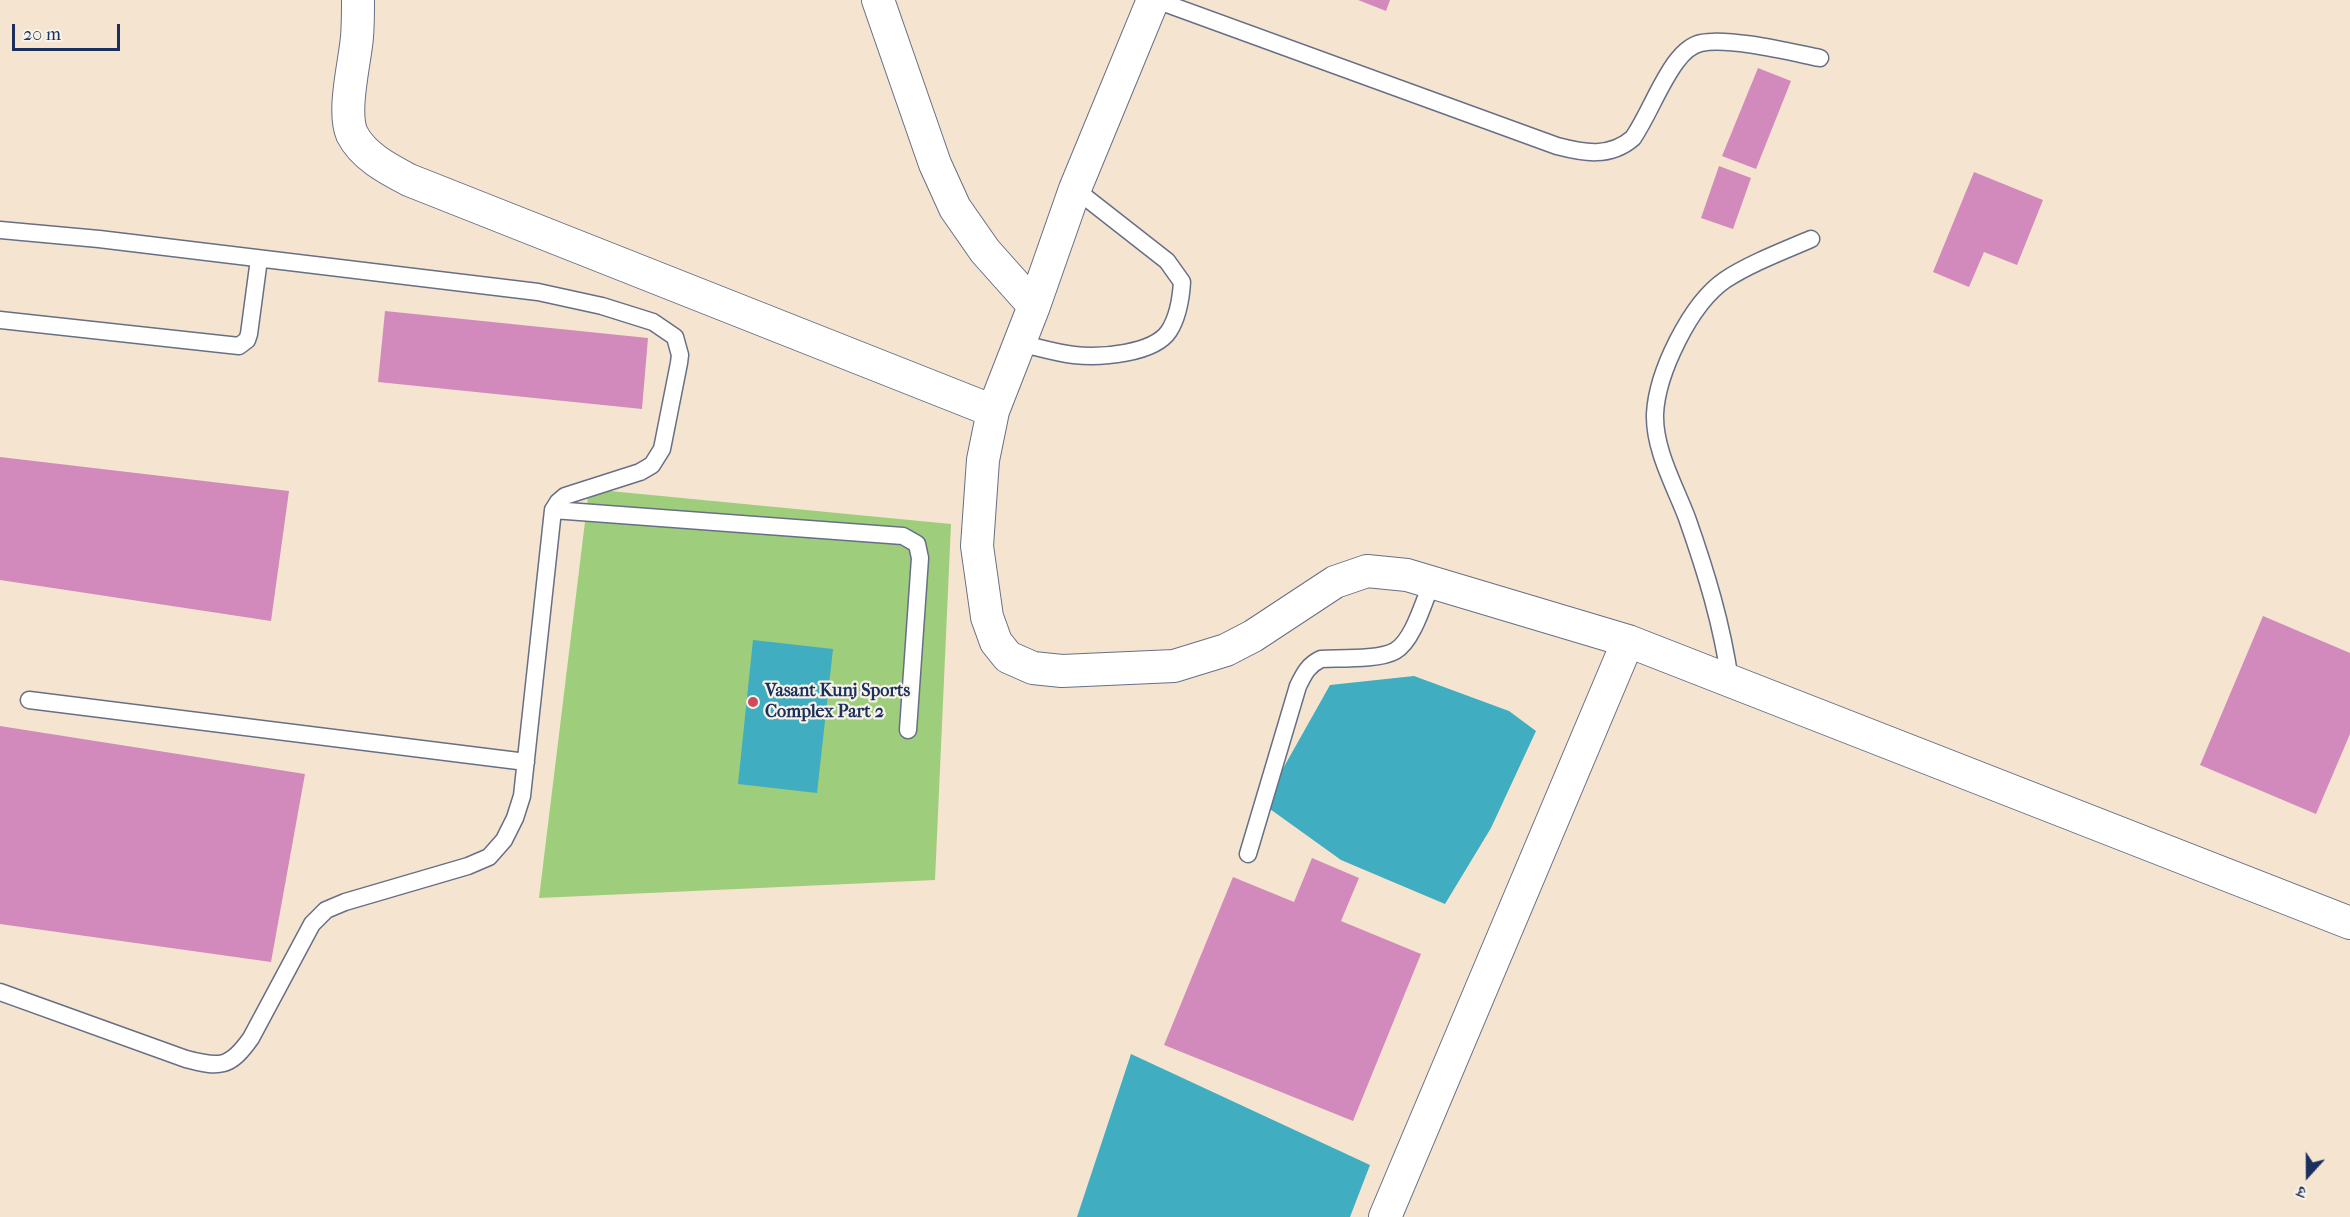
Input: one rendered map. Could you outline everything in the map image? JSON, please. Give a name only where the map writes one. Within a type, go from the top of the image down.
[{"type":"street","points":[[358,0],[357,37],[349,112],[352,133],[367,153],[384,167],[409,180],[993,411]]},
{"type":"street","points":[[878,0],[935,164],[955,208],[985,251],[1034,306]]},
{"type":"street","points":[[1155,0],[1075,189],[1034,306],[993,411],[983,460],[977,546],[987,617],[996,642],[1008,657],[1032,668],[1062,671],[1174,666],[1226,650],[1253,636],[1335,582],[1352,575],[1367,571],[1407,575],[1628,641],[2350,923]]},
{"type":"street","points":[[1385,1217],[1628,641]]},
{"type":"lane","points":[[1155,0],[1557,147],[1577,152],[1610,152],[1625,145],[1633,138],[1676,62],[1686,51],[1699,43],[1747,45],[1820,58]]},
{"type":"lane","points":[[1019,343],[1076,355],[1113,354],[1149,348],[1169,331],[1181,300],[1182,282],[1167,261],[1075,189]]},
{"type":"lane","points":[[0,230],[99,239],[538,292],[602,306],[653,322],[675,337],[680,355],[662,449],[657,459],[652,465],[640,471],[565,496],[553,510],[522,796],[516,818],[504,840],[489,857],[468,866],[345,902],[326,910],[312,924],[251,1038],[240,1054],[229,1063],[210,1066],[186,1059],[0,992]]},
{"type":"lane","points":[[1730,681],[1724,642],[1712,593],[1659,445],[1655,414],[1665,371],[1689,318],[1708,294],[1725,280],[1810,239]]},
{"type":"lane","points":[[0,320],[239,346],[247,340],[249,334],[259,259]]},
{"type":"lane","points":[[553,510],[903,536],[912,540],[917,544],[920,558],[908,730]]},
{"type":"lane","points":[[1248,854],[1305,671],[1321,659],[1385,655],[1395,651],[1404,644],[1411,632],[1432,582]]},
{"type":"lane","points":[[29,700],[526,762]]},
{"type":"green space","name":"Vasant Kunj Sports Complex Part 2","points":[[589,489],[951,524],[935,880],[539,898]]},
{"type":"water","points":[[753,640],[833,649],[817,793],[738,784]]},
{"type":"water","points":[[1414,676],[1509,711],[1536,731],[1491,828],[1445,904],[1341,860],[1263,804],[1330,685]]},
{"type":"water","points":[[1131,1054],[1370,1165],[1350,1217],[1077,1217]]},
{"type":"building","points":[[1358,0],[1390,0],[1386,11]]},
{"type":"building","points":[[1758,68],[1791,81],[1756,169],[1722,156]]},
{"type":"building","points":[[1719,166],[1751,178],[1733,229],[1701,218]]},
{"type":"building","points":[[1974,172],[2043,200],[2017,265],[1984,252],[1969,287],[1933,272]]},
{"type":"building","points":[[385,311],[648,338],[642,409],[378,382]]},
{"type":"building","points":[[0,457],[289,491],[271,621],[0,580]]},
{"type":"building","points":[[2263,616],[2350,653],[2350,734],[2316,814],[2200,765]]},
{"type":"building","points":[[0,726],[305,774],[271,962],[0,924]]},
{"type":"building","points":[[1312,858],[1359,878],[1341,921],[1421,954],[1353,1121],[1164,1045],[1233,877],[1294,902]]},
{"type":"place","name":"Vasant Kunj Sports Complex Part 2","points":[[753,702]]}]
